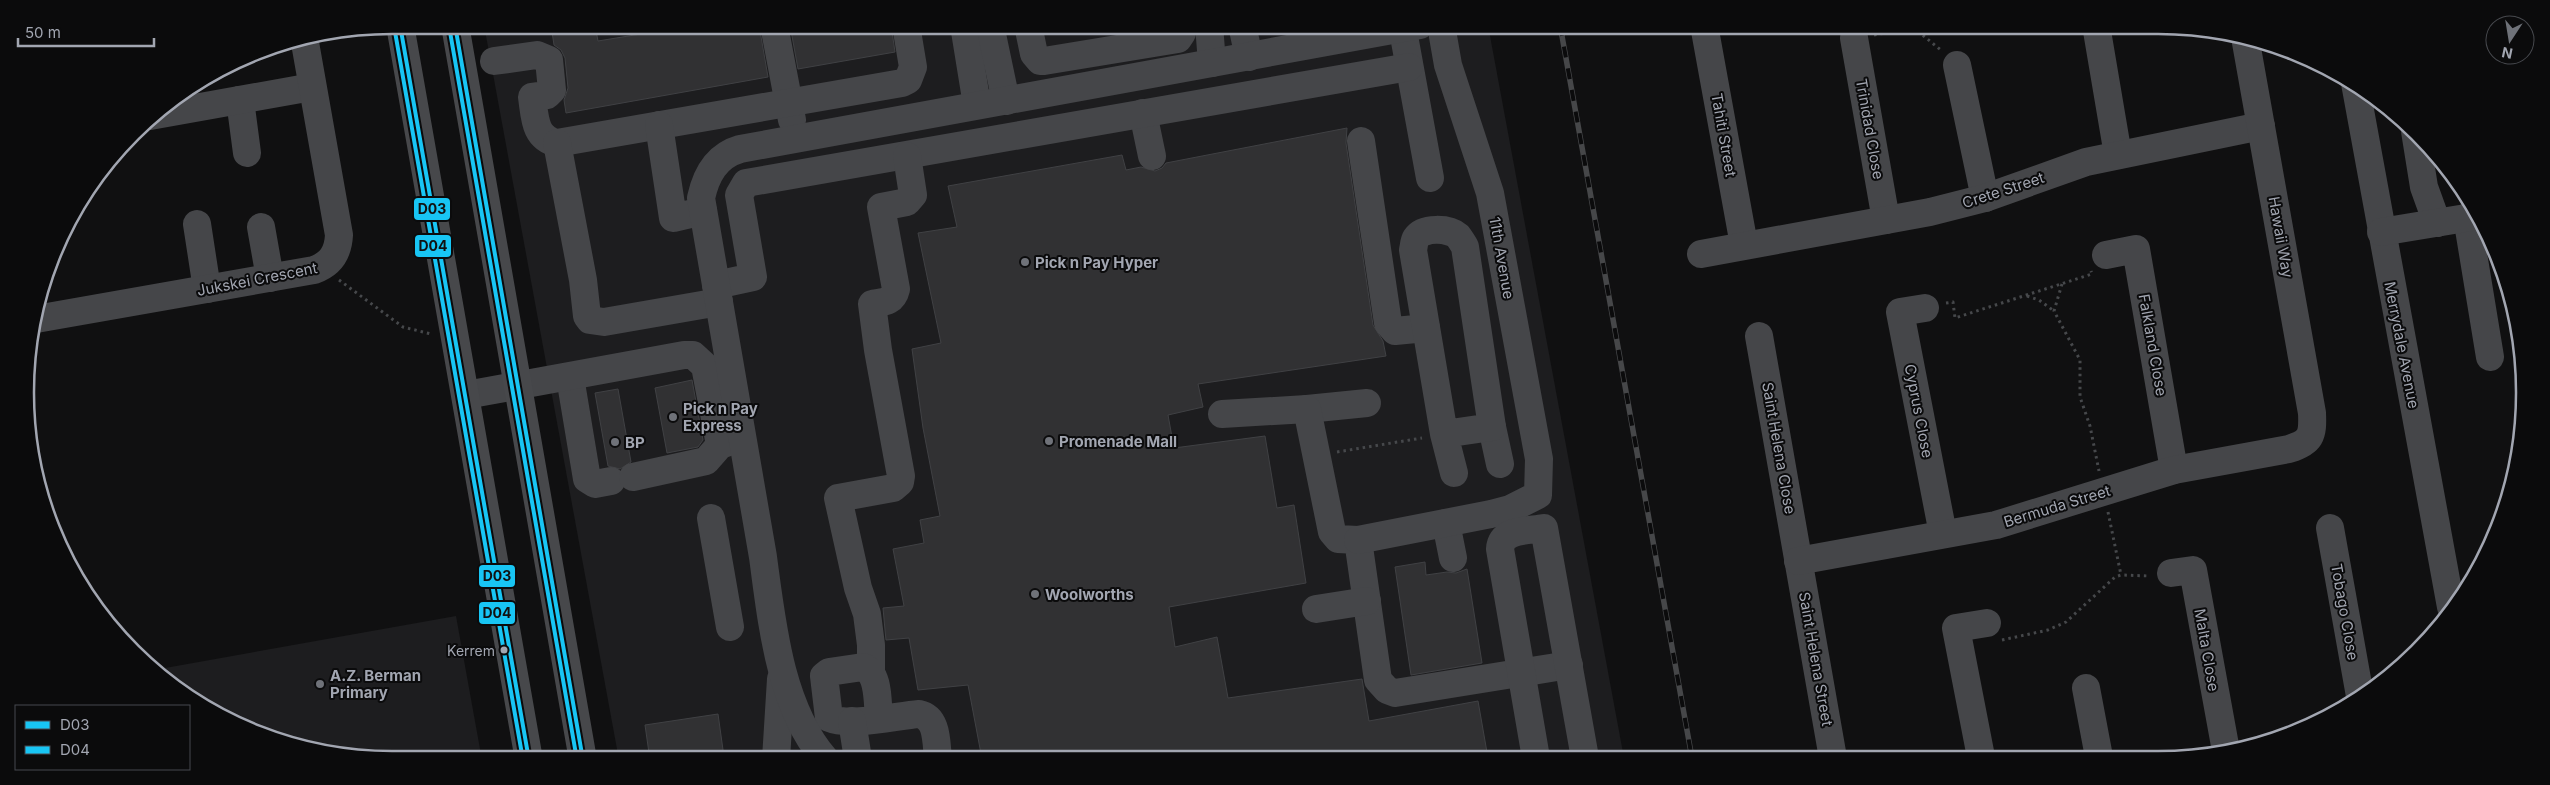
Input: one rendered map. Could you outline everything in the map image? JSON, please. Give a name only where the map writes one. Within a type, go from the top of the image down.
[{"type":"main road","points":[[402,34],[528,751]]},
{"type":"main road","points":[[457,34],[581,751]]},
{"type":"street","points":[[776,34],[796,138]]},
{"type":"street","points":[[494,61],[537,55],[548,60],[552,90],[547,95],[532,97],[537,130],[548,141],[557,143],[894,85],[908,80],[913,67],[908,34]]},
{"type":"street","points":[[965,34],[977,105]]},
{"type":"street","points":[[992,34],[1006,101]]},
{"type":"street","points":[[1030,34],[1034,54],[1040,61],[1044,61],[1118,48],[1164,43],[1180,36],[1180,34]]},
{"type":"street","points":[[1210,34],[1212,63]]},
{"type":"street","points":[[1244,34],[1249,57]]},
{"type":"street","points":[[818,751],[811,743],[801,724],[782,670],[732,442],[717,294],[701,198],[703,188],[720,158],[728,152],[796,138],[1368,34]]},
{"type":"street","points":[[1409,34],[1409,67],[1430,178]]},
{"type":"street","name":"11th Avenue","points":[[1443,34],[1453,82],[1490,193],[1539,459],[1538,495],[1510,509],[1446,523]]},
{"type":"street","name":"Tahiti Street","points":[[1706,34],[1744,245]]},
{"type":"street","points":[[2098,34],[2118,156]]},
{"type":"street","name":"Trinidad Close","points":[[1854,38],[1886,220]]},
{"type":"street","name":"Jukskei Crescent","points":[[42,318],[323,267],[334,257],[339,236],[305,45]]},
{"type":"street","name":"Hawaii Way","points":[[2246,45],[2312,413],[2313,428],[2310,437]]},
{"type":"street","points":[[1957,64],[1985,198]]},
{"type":"street","points":[[557,143],[588,316],[590,320],[604,322],[717,294],[753,277],[739,194],[746,183],[907,156],[1143,112],[1409,67]]},
{"type":"street","points":[[168,113],[312,87]]},
{"type":"street","points":[[1082,87],[1089,122]]},
{"type":"street","name":"Merrydale Avenue","points":[[2357,94],[2450,600]]},
{"type":"street","points":[[240,100],[247,153]]},
{"type":"street","points":[[1143,112],[1152,156]]},
{"type":"street","points":[[659,125],[673,218],[703,211]]},
{"type":"street","name":"Crete Street","points":[[1701,254],[1886,220],[1985,198],[2086,162],[2261,126]]},
{"type":"street","points":[[1361,141],[1388,323],[1395,331],[1402,332],[1426,328]]},
{"type":"street","points":[[2417,146],[2424,186],[2437,223]]},
{"type":"street","points":[[880,718],[874,676],[871,671],[872,645],[867,614],[858,588],[838,498],[894,488],[900,482],[902,476],[878,350],[872,304],[887,302],[895,295],[896,289],[881,208],[911,198],[914,188],[907,156]]},
{"type":"street","points":[[2381,232],[2470,216]]},
{"type":"street","points":[[2473,222],[2490,357]]},
{"type":"street","points":[[197,224],[208,289]]},
{"type":"street","points":[[260,226],[270,278]]},
{"type":"street","points":[[1454,473],[1444,434],[1413,250],[1415,240],[1420,234],[1428,232],[1448,231],[1457,236],[1465,247],[1491,419],[1500,464]]},
{"type":"street","name":"Falkland Close","points":[[2098,261],[2136,250],[2174,470]]},
{"type":"street","name":"Cyprus Close","points":[[1925,308],[1900,312],[1943,534]]},
{"type":"street","name":"Saint Helena Close","points":[[1759,336],[1798,561]]},
{"type":"street","points":[[466,395],[684,355],[693,355],[705,366],[732,442]]},
{"type":"street","points":[[570,377],[587,479],[595,484],[706,461],[732,442]]},
{"type":"street","points":[[1222,414],[1367,403]]},
{"type":"street","points":[[1444,434],[1529,407]]},
{"type":"street","points":[[1307,409],[1332,532],[1338,539],[1358,540],[1446,523],[1453,558]]},
{"type":"street","name":"Bermuda Street","points":[[1798,561],[1996,525],[2174,470],[2289,449],[2303,445],[2310,437]]},
{"type":"street","points":[[712,518],[730,627]]},
{"type":"street","points":[[1535,751],[1500,549],[1502,538],[1508,534],[1544,528],[1584,751]]},
{"type":"street","name":"Tobago Close","points":[[2330,528],[2359,690]]},
{"type":"street","points":[[1358,540],[1378,680],[1387,690],[1395,693],[1521,675],[1569,666]]},
{"type":"street","name":"Saint Helena Street","points":[[1798,561],[1832,751]]},
{"type":"street","name":"Malta Close","points":[[2162,574],[2193,570],[2225,744]]},
{"type":"street","points":[[1316,609],[1367,601]]},
{"type":"street","points":[[1980,751],[1956,628],[1992,629]]},
{"type":"street","points":[[871,671],[863,667],[826,673],[823,679],[829,718],[852,721],[919,714],[929,717],[933,722],[937,751]]},
{"type":"street","points":[[777,751],[782,670]]},
{"type":"street","points":[[2086,688],[2098,751]]},
{"type":"street","points":[[792,697],[824,691]]},
{"type":"street","points":[[852,721],[857,751]]},
{"type":"path","points":[[1854,38],[1878,34]]},
{"type":"path","points":[[1921,34],[1957,64]]},
{"type":"path","points":[[1953,302],[1955,318],[2092,274],[2098,261]]},
{"type":"path","points":[[323,267],[403,327],[431,334]]},
{"type":"path","points":[[2054,311],[2062,284]]},
{"type":"path","points":[[2026,296],[2039,300],[2054,311],[2080,360],[2080,397],[2090,426],[2099,472]]},
{"type":"path","points":[[1316,455],[1444,434]]},
{"type":"path","points":[[2108,509],[2121,575]]},
{"type":"path","points":[[1992,629],[1999,641],[2048,630],[2066,622],[2115,577],[2121,575],[2162,574]]},
{"type":"shaded area","points":[[486,34],[1490,34],[1623,751],[617,751]]},
{"type":"shaded area","name":"A.Z. Berman Primary","points":[[456,616],[480,751],[369,750],[346,748],[300,739],[255,724],[234,714],[193,691],[164,668]]},
{"type":"building","points":[[552,34],[597,34],[598,41],[641,34],[761,34],[768,77],[566,113],[564,100],[568,88],[565,58],[561,50],[554,45]]},
{"type":"building","points":[[792,34],[892,34],[895,52],[798,69]]},
{"type":"building","name":"Promenade Mall","points":[[1347,128],[1346,143],[1373,325],[1383,341],[1386,356],[1198,384],[1203,407],[1168,415],[1174,448],[1265,436],[1277,508],[1294,505],[1306,583],[1169,607],[1175,647],[1217,637],[1228,698],[1362,679],[1369,721],[1478,701],[1487,751],[980,751],[968,685],[918,690],[909,638],[886,640],[883,608],[904,606],[893,549],[924,543],[920,520],[940,516],[923,428],[912,349],[941,343],[918,233],[957,227],[948,186],[1122,155],[1126,170],[1141,167],[1155,171],[1162,168],[1166,163]]},
{"type":"building","points":[[692,380],[703,440],[698,447],[667,453],[655,388]]},
{"type":"building","points":[[618,389],[631,462],[620,469],[608,466],[595,393]]},
{"type":"building","points":[[1425,562],[1426,575],[1447,572],[1456,573],[1467,569],[1482,663],[1411,675],[1395,567]]},
{"type":"building","points":[[718,714],[723,751],[649,751],[645,725]]},
{"type":"railway","points":[[1562,34],[1691,751]]},
{"type":"transit line","name":"D04","points":[[395,34],[521,751]]},
{"type":"transit line","name":"D03","points":[[402,34],[527,751]]},
{"type":"transit line","name":"D04","points":[[450,34],[575,751]]},
{"type":"transit line","name":"D03","points":[[457,34],[581,751]]},
{"type":"place","name":"Pick n Pay Hyper","points":[[1025,262]]},
{"type":"place","name":"Pick n Pay Express","points":[[673,417]]},
{"type":"place","name":"Promenade Mall","points":[[1049,441]]},
{"type":"place","name":"BP","points":[[615,442]]},
{"type":"place","name":"Woolworths","points":[[1035,594]]},
{"type":"place","name":"Kerrem","points":[[504,650]]},
{"type":"place","name":"A.Z. Berman Primary","points":[[320,684]]}]
